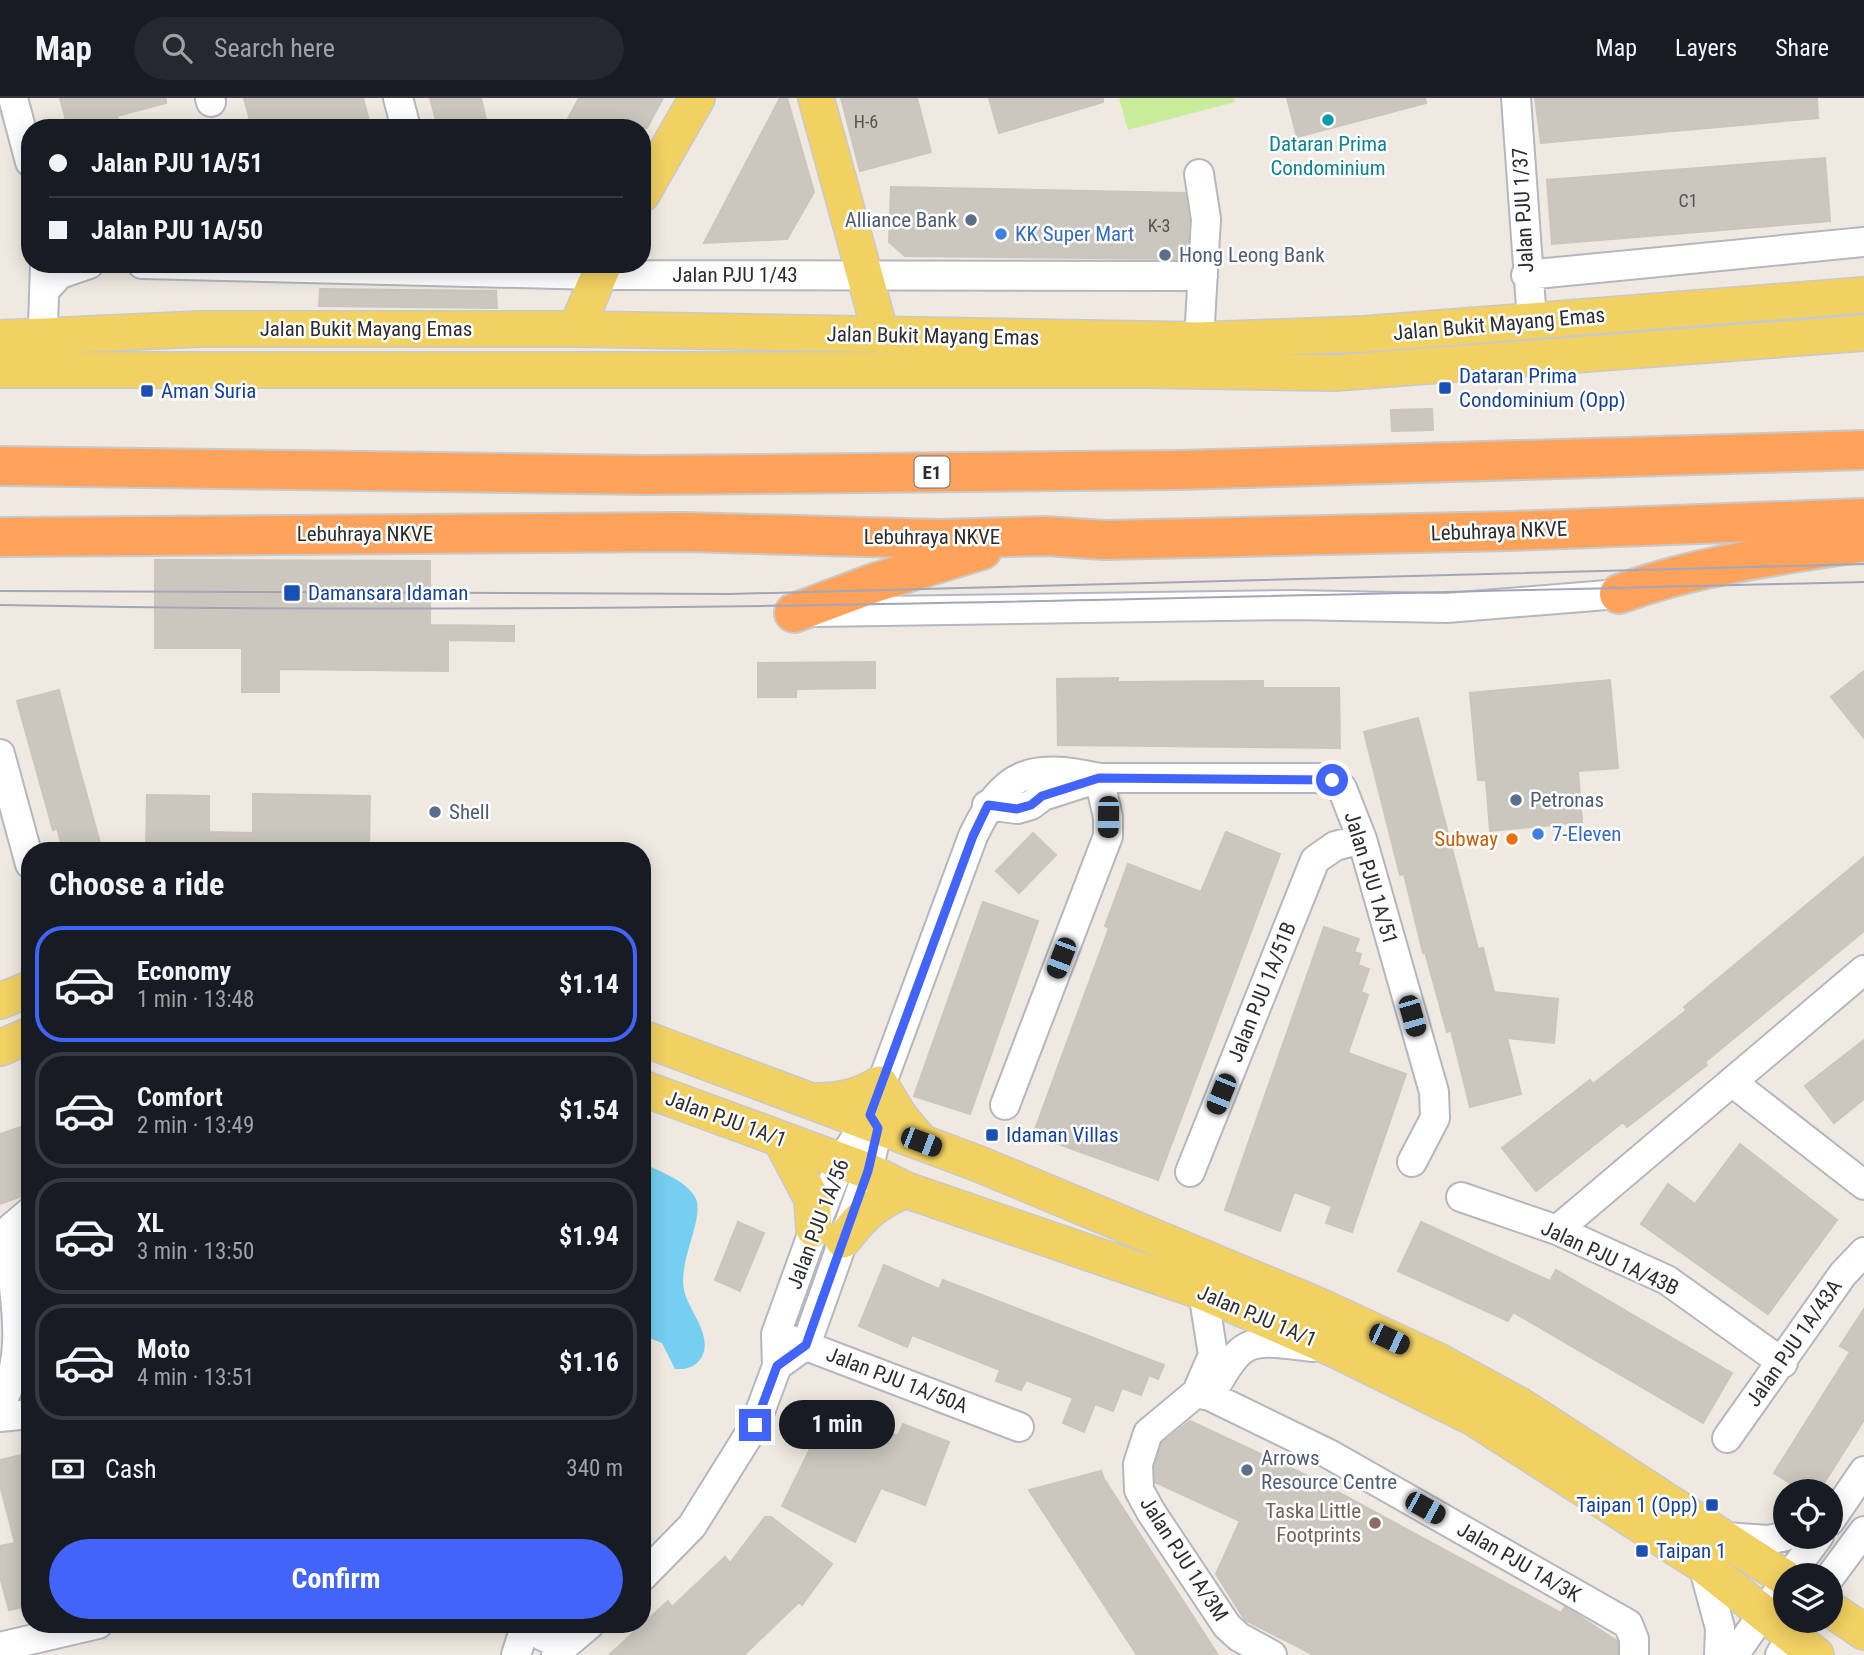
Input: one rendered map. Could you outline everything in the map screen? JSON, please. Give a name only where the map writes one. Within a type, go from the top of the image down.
[{"type":"highway","name":"E1","points":[[0,466],[687,475],[1179,470],[1864,450]]},
{"type":"highway","name":"Lebuhraya NKVE","points":[[0,537],[685,532],[939,540],[1045,536],[1191,539],[1864,518]]},
{"type":"highway","points":[[794,613],[971,553],[1045,536]]},
{"type":"highway","points":[[1619,594],[1668,576],[1763,557],[1864,542]]},
{"type":"main road","points":[[651,178],[697,98]]},
{"type":"main road","points":[[816,98],[881,335]]},
{"type":"main road","points":[[576,329],[600,273]]},
{"type":"main road","name":"Jalan Bukit Mayang Emas","points":[[0,370],[42,354],[200,328],[576,329],[1199,340],[1364,334],[1864,295]]},
{"type":"main road","points":[[1532,321],[1537,332],[1550,345],[1586,354]]},
{"type":"main road","name":"Jalan Bukit Mayang Emas","points":[[0,338],[42,354],[1335,373],[1864,333]]},
{"type":"main road","points":[[1144,370],[1178,360],[1191,351],[1199,340],[1208,350],[1222,356],[1282,360],[1335,373]]},
{"type":"main road","points":[[0,1001],[21,993]]},
{"type":"main road","points":[[0,1048],[21,1039]]},
{"type":"main road","name":"Jalan PJU 1A/1","points":[[651,1041],[805,1101],[873,1112],[921,1142],[1304,1300],[1438,1361],[1519,1405],[1725,1537],[1773,1571]]},
{"type":"main road","name":"Jalan PJU 1A/1","points":[[651,1091],[855,1166],[906,1190],[1203,1292],[1336,1350],[1474,1418],[1703,1565],[1797,1641]]},
{"type":"main road","points":[[781,1140],[829,1235],[881,1200],[906,1190]]},
{"type":"main road","points":[[1843,1618],[1864,1632]]},
{"type":"street","points":[[13,98],[21,128]]},
{"type":"street","name":"Jalan PJU 1/37","points":[[1516,98],[1526,275],[1532,321]]},
{"type":"street","points":[[1199,174],[1206,219],[1199,340]]},
{"type":"street","points":[[1526,275],[1864,242]]},
{"type":"street","name":"Jalan PJU 1/43","points":[[651,271],[865,276],[1203,276]]},
{"type":"street","points":[[42,354],[45,277],[63,273]]},
{"type":"street","points":[[794,613],[1292,605],[1447,608],[1619,594]]},
{"type":"street","points":[[0,754],[24,842]]},
{"type":"street","name":"Jalan PJU 1A/51","points":[[988,805],[1007,783],[1034,772],[1065,771],[1099,778],[1332,780],[1342,788],[1362,839],[1434,1092],[1435,1118],[1412,1162]]},
{"type":"street","points":[[1005,1105],[1108,836],[1108,817],[1099,778]]},
{"type":"street","name":"Jalan PJU 1A/56","points":[[777,1366],[776,1334],[829,1235],[973,836],[988,805]]},
{"type":"street","name":"Jalan PJU 1A/51B","points":[[1190,1172],[1315,860],[1335,846],[1362,839]]},
{"type":"street","points":[[1557,1230],[1864,970]]},
{"type":"street","points":[[1732,1082],[1864,1185]]},
{"type":"street","name":"Jalan PJU 1A/43B","points":[[1461,1198],[1557,1230],[1667,1280],[1783,1363]]},
{"type":"street","points":[[0,1405],[13,1373],[19,1340],[9,1244],[11,1228],[21,1220]]},
{"type":"street","name":"Jalan PJU 1A/56","points":[[806,1345],[829,1235]]},
{"type":"street","name":"Jalan PJU 1A/43A","points":[[1727,1438],[1783,1363],[1843,1274],[1864,1252]]},
{"type":"street","points":[[1203,1292],[1213,1355],[1203,1394]]},
{"type":"street","name":"Jalan PJU 1A/50A","points":[[776,1334],[1019,1427]]},
{"type":"street","points":[[1203,1394],[1245,1345],[1269,1342],[1336,1350]]},
{"type":"street","points":[[651,1565],[692,1526],[755,1425],[777,1366],[806,1345]]},
{"type":"street","name":"Jalan PJU 1A/3K","points":[[1203,1394],[1329,1454],[1628,1624],[1634,1647]]},
{"type":"street","name":"Jalan PJU 1A/3M","points":[[1203,1394],[1148,1433],[1138,1464],[1139,1490],[1227,1626],[1239,1637],[1272,1655]]},
{"type":"street","points":[[0,1417],[21,1415]]},
{"type":"street","points":[[1843,1502],[1864,1471]]},
{"type":"street","points":[[1840,1563],[1864,1531]]},
{"type":"street","points":[[1725,1537],[1773,1539]]},
{"type":"street","points":[[1703,1565],[1720,1628],[1719,1655]]},
{"type":"street","points":[[1734,1655],[1773,1598]]},
{"type":"street","points":[[0,1647],[60,1633]]},
{"type":"street","points":[[516,1655],[523,1633]]},
{"type":"street","points":[[536,1633],[561,1649],[580,1633]]},
{"type":"green space","points":[[1119,98],[1234,98],[1235,102],[1128,130]]},
{"type":"water","points":[[651,1167],[687,1187],[696,1199],[698,1208],[683,1279],[686,1297],[704,1336],[704,1351],[692,1366],[675,1369],[662,1343],[651,1339]]},
{"type":"building","points":[[60,98],[166,98],[166,103],[117,116],[118,119],[66,119]]},
{"type":"building","points":[[244,98],[363,98],[369,119],[250,119]]},
{"type":"building","points":[[430,98],[481,98],[486,119],[436,119]]},
{"type":"building","points":[[579,98],[663,98],[651,120],[568,119]]},
{"type":"building","points":[[780,98],[787,98],[814,192],[787,239],[704,243]]},
{"type":"building","points":[[841,98],[917,98],[931,152],[860,171]]},
{"type":"building","points":[[989,98],[1103,98],[1103,102],[999,133]]},
{"type":"building","name":"Dataran Prima Condominium","points":[[1287,98],[1425,98],[1426,103],[1297,137]]},
{"type":"building","points":[[1535,98],[1817,98],[1818,118],[1541,143]]},
{"type":"building","points":[[1825,158],[1830,221],[1552,244],[1547,180]]},
{"type":"building","points":[[891,187],[1185,193],[1189,219],[1187,259],[905,256],[889,242]]},
{"type":"building","points":[[320,289],[496,291],[497,308],[319,306]]},
{"type":"building","points":[[1432,409],[1433,430],[1392,431],[1391,410]]},
{"type":"building","name":"Damansara Idaman","points":[[155,560],[430,561],[430,625],[514,626],[514,641],[448,640],[448,671],[279,669],[279,692],[242,692],[242,648],[155,648]]},
{"type":"building","points":[[875,662],[875,688],[796,689],[796,697],[758,697],[758,663]]},
{"type":"building","points":[[1864,671],[1864,738],[1831,697]]},
{"type":"building","points":[[1118,678],[1118,682],[1263,681],[1263,688],[1339,688],[1340,748],[1058,745],[1057,679]]},
{"type":"building","points":[[1610,680],[1618,768],[1578,771],[1582,822],[1490,831],[1486,780],[1478,780],[1470,693]]},
{"type":"building","points":[[59,690],[100,842],[61,842],[57,828],[53,830],[17,701]]},
{"type":"building","points":[[1418,718],[1478,949],[1483,948],[1494,992],[1558,999],[1554,1043],[1507,1038],[1521,1094],[1470,1107],[1451,1030],[1447,1032],[1425,952],[1423,953],[1404,874],[1400,875],[1364,732]]},
{"type":"building","points":[[253,794],[370,796],[369,842],[146,842],[147,795],[209,796],[209,832],[253,833]]},
{"type":"building","points":[[1226,832],[1280,854],[1158,1180],[1033,1135],[1109,928],[1105,926],[1128,864],[1201,892]]},
{"type":"building","points":[[1033,833],[1056,855],[1019,893],[996,871]]},
{"type":"building","points":[[1864,857],[1864,931],[1705,1062],[1707,1065],[1627,1127],[1623,1122],[1536,1191],[1502,1148],[1590,1080],[1593,1084],[1687,1010],[1684,1007]]},
{"type":"building","points":[[983,902],[1038,921],[970,1114],[914,1096]]},
{"type":"building","points":[[1324,927],[1359,939],[1354,952],[1361,954],[1358,965],[1369,969],[1361,992],[1368,995],[1348,1053],[1406,1074],[1352,1232],[1326,1223],[1332,1206],[1294,1192],[1280,1231],[1225,1210]]},
{"type":"building","points":[[1864,1040],[1864,1099],[1834,1123],[1805,1086]]},
{"type":"building","points":[[21,1127],[21,1196],[0,1204],[0,1134]]},
{"type":"building","points":[[1740,1144],[1837,1220],[1768,1314],[1641,1224],[1668,1184],[1695,1204]]},
{"type":"building","points":[[738,1222],[764,1233],[740,1291],[715,1280]]},
{"type":"building","points":[[1421,1222],[1550,1281],[1556,1270],[1732,1373],[1703,1423],[1513,1312],[1508,1321],[1398,1271]]},
{"type":"building","points":[[884,1265],[939,1289],[943,1280],[1164,1365],[1158,1379],[1149,1375],[1141,1395],[1122,1388],[1113,1411],[1095,1404],[1084,1432],[1063,1423],[1073,1398],[1026,1380],[1021,1390],[996,1381],[1000,1370],[912,1335],[907,1347],[859,1326]]},
{"type":"building","points":[[1864,1309],[1864,1420],[1827,1479],[1783,1479],[1774,1473],[1850,1352],[1840,1346]]},
{"type":"building","points":[[826,1406],[898,1436],[903,1424],[949,1442],[925,1505],[881,1488],[855,1542],[782,1506],[810,1449]]},
{"type":"building","points":[[1190,1421],[1314,1479],[1561,1613],[1565,1607],[1617,1641],[1617,1655],[1314,1655],[1245,1620],[1216,1574],[1240,1521],[1155,1482],[1155,1466],[1162,1443]]},
{"type":"building","points":[[21,1455],[21,1607],[9,1610],[0,1577],[0,1546],[15,1543],[0,1485],[0,1460]]},
{"type":"building","points":[[1101,1471],[1218,1655],[1137,1655],[1029,1490]]},
{"type":"building","points":[[765,1517],[771,1517],[832,1564],[802,1605],[799,1602],[744,1655],[609,1655],[633,1633],[651,1633],[651,1617],[668,1601],[672,1607],[725,1557],[730,1563]]},
{"type":"tram line","points":[[0,591],[730,594],[1864,564]]},
{"type":"tram line","points":[[0,605],[233,608],[699,607],[1864,582]]},
{"type":"place","name":"Dataran Prima Condominium","points":[[1328,120]]},
{"type":"place","name":"Alliance Bank","points":[[971,220]]},
{"type":"place","name":"KK Super Mart","points":[[1001,234]]},
{"type":"place","name":"Hong Leong Bank","points":[[1165,255]]},
{"type":"place","name":"Dataran Prima Condominium (Opp)","points":[[1445,388]]},
{"type":"place","name":"Aman Suria","points":[[147,391]]},
{"type":"place","name":"Damansara Idaman","points":[[292,593]]},
{"type":"place","name":"Petronas","points":[[1516,800]]},
{"type":"place","name":"Shell","points":[[435,812]]},
{"type":"place","name":"7-Eleven","points":[[1538,834]]},
{"type":"place","name":"Subway","points":[[1512,839]]},
{"type":"place","name":"Idaman Villas","points":[[992,1135]]},
{"type":"place","name":"Arrows Resource Centre","points":[[1247,1470]]},
{"type":"place","name":"Taipan 1 (Opp)","points":[[1712,1505]]},
{"type":"place","name":"Taska Little Footprints","points":[[1375,1523]]},
{"type":"place","name":"Taipan 1","points":[[1642,1551]]},
{"type":"route","points":[[755,1425],[777,1366],[806,1345],[868,1171],[878,1128],[870,1115],[884,1072],[973,836],[988,805],[1017,809],[1031,805],[1042,796],[1099,778],[1332,780]]}]
